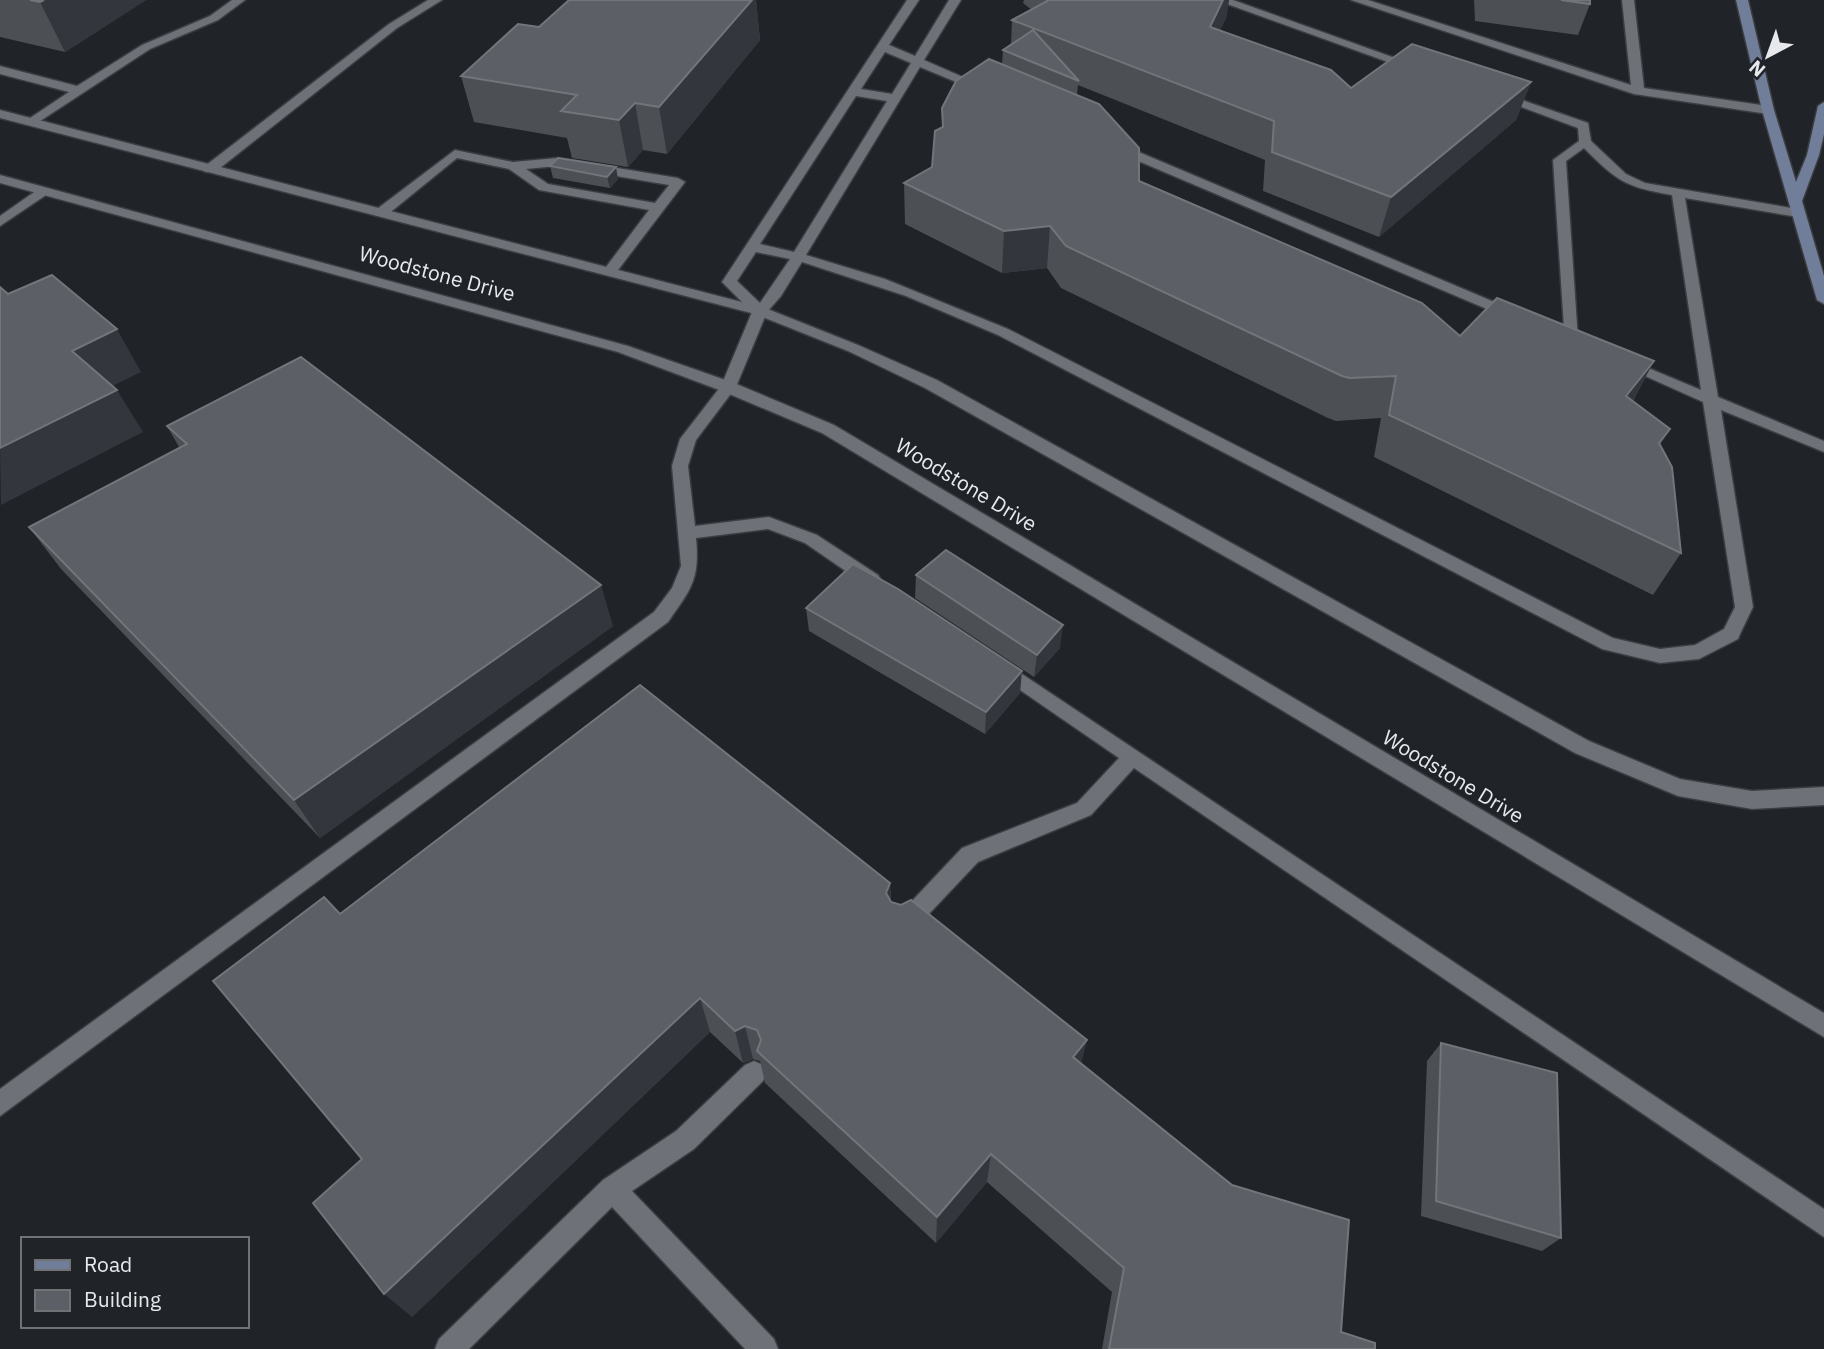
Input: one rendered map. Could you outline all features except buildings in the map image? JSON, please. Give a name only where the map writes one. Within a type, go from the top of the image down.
[{"type":"main road","points":[[1742,0],[1768,110],[1824,300]]},
{"type":"main road","points":[[1797,207],[1824,106]]},
{"type":"street","points":[[30,122],[146,47],[214,18],[239,0]]},
{"type":"street","points":[[211,169],[393,26],[436,0]]},
{"type":"street","points":[[760,311],[729,282],[913,0]]},
{"type":"street","points":[[0,1104],[660,617],[680,590],[690,566],[680,466],[688,439],[728,387],[760,311],[776,293],[955,0]]},
{"type":"street","points":[[1222,0],[1426,71]]},
{"type":"street","points":[[1357,0],[1638,91],[1768,110]]},
{"type":"street","points":[[1628,0],[1638,91]]},
{"type":"street","points":[[883,47],[994,94]]},
{"type":"street","points":[[0,70],[81,91]]},
{"type":"street","points":[[1479,90],[1584,126],[1585,142],[1621,177],[1642,186],[1678,193],[1797,207]]},
{"type":"street","points":[[853,92],[894,99]]},
{"type":"street","points":[[0,114],[760,311],[931,384],[1582,747],[1678,787],[1752,800],[1824,796]]},
{"type":"street","points":[[1096,137],[1531,323]]},
{"type":"street","points":[[1570,340],[1559,160],[1585,142]]},
{"type":"street","points":[[382,212],[455,154],[513,166],[557,162],[678,182],[610,271]]},
{"type":"street","points":[[513,166],[544,187],[660,208]]},
{"type":"street","name":"Woodstone Drive","points":[[0,179],[623,349],[728,387],[828,429],[1824,1026]]},
{"type":"street","points":[[0,222],[45,191]]},
{"type":"street","points":[[752,247],[797,255],[947,307],[1003,332],[1568,625],[1609,644],[1660,656],[1699,652],[1731,634],[1744,607],[1678,193]]},
{"type":"street","points":[[1608,356],[1824,447]]},
{"type":"street","points":[[686,533],[769,523],[811,539],[892,593]]},
{"type":"street","points":[[984,655],[1824,1224]]},
{"type":"street","points":[[901,928],[970,855],[1084,808],[1133,756]]},
{"type":"street","points":[[449,1349],[612,1189],[685,1140],[754,1073]]},
{"type":"street","points":[[612,1189],[764,1349]]}]
